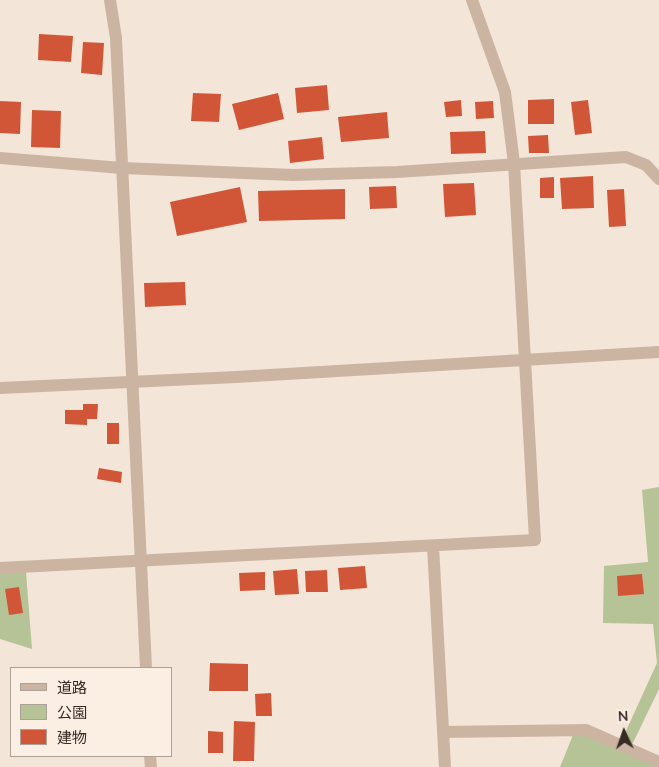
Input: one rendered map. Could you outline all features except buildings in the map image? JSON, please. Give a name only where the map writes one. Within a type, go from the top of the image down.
[{"type":"street","points":[[110,0],[116,38],[146,667]]},
{"type":"street","points":[[0,568],[536,540],[514,163],[505,92],[472,0]]},
{"type":"street","points":[[0,158],[122,168],[294,175],[397,172],[626,157],[646,165],[659,179]]},
{"type":"street","points":[[0,388],[659,352]]},
{"type":"street","points":[[433,546],[445,767]]},
{"type":"street","points":[[443,732],[586,730],[659,762]]},
{"type":"green space","points":[[659,487],[659,689],[630,749],[620,744],[657,663],[653,624],[603,623],[604,566],[648,562],[642,490]]},
{"type":"green space","points":[[26,572],[32,649],[0,639],[0,573]]},
{"type":"green space","points":[[575,730],[659,767],[560,767]]}]
